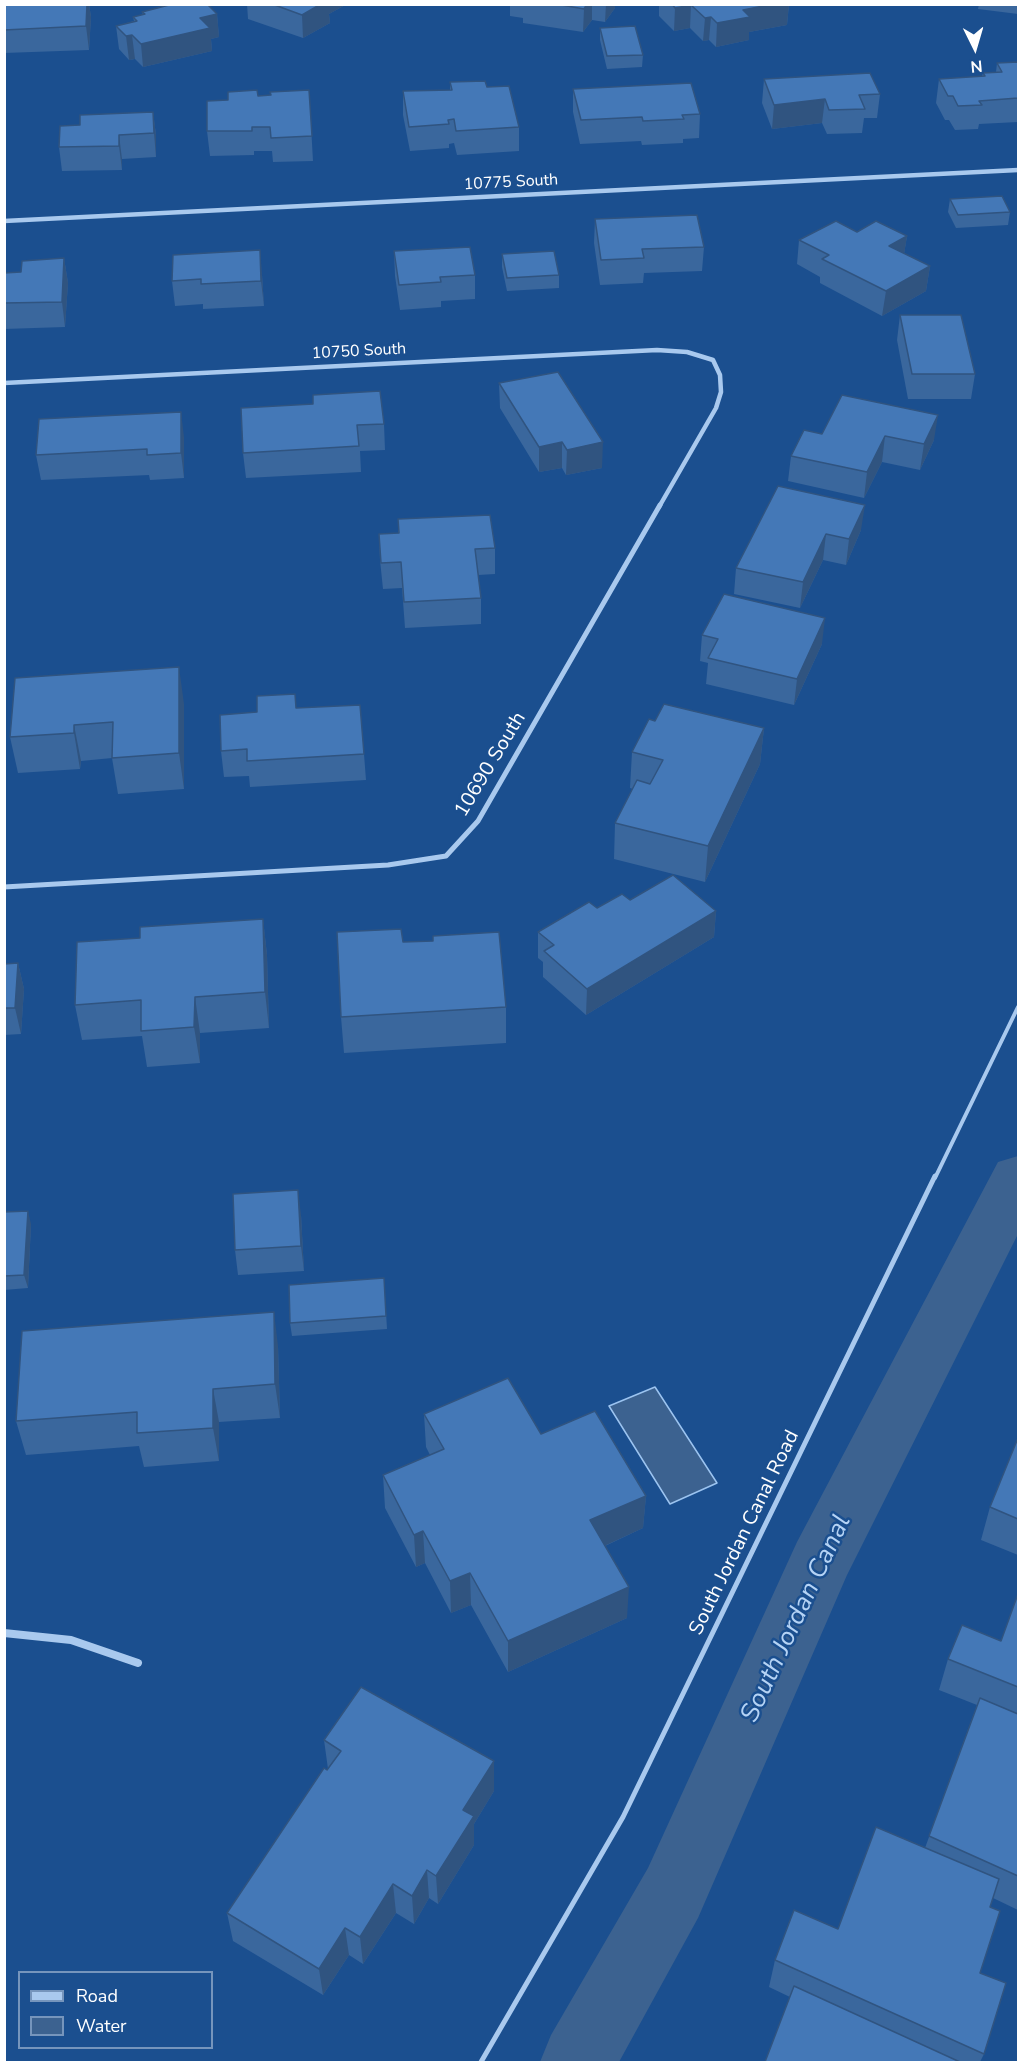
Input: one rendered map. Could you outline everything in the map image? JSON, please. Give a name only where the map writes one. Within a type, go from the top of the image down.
[{"type":"street","name":"10775 South","points":[[4,220],[1018,170]]},
{"type":"street","name":"10750 South","points":[[4,383],[623,350],[687,352],[713,360]]},
{"type":"street","name":"10690 South","points":[[4,887],[388,865],[446,856],[478,821],[716,408],[721,392],[720,375],[713,360]]},
{"type":"street","points":[[4,1634],[71,1640],[138,1663]]},
{"type":"lane","name":"South Jordan Canal Road","points":[[481,2062],[623,1817],[1018,1007]]},
{"type":"water","points":[[655,1387],[717,1483],[670,1504],[609,1406]]},
{"type":"building","points":[[4,4],[87,4],[86,26],[4,30]]},
{"type":"building","points":[[173,4],[207,4],[217,14],[200,18],[210,28],[141,44],[132,35],[126,36],[116,26],[137,21],[133,17],[145,14],[142,12]]},
{"type":"building","points":[[272,4],[321,4],[302,15]]},
{"type":"building","points":[[556,4],[587,4],[584,9]]},
{"type":"building","points":[[672,4],[773,4],[743,10],[750,17],[717,23],[711,17],[705,18],[691,5],[675,8]]},
{"type":"building","points":[[635,26],[643,55],[607,56],[600,28]]},
{"type":"building","points":[[1018,62],[1018,98],[979,101],[982,105],[958,106],[953,96],[948,96],[939,79],[985,76],[983,73],[1002,72],[997,63]]},
{"type":"building","points":[[870,73],[880,94],[859,95],[865,109],[829,110],[825,99],[774,105],[764,79]]},
{"type":"building","points":[[485,81],[487,87],[509,86],[519,127],[456,131],[454,119],[448,120],[449,124],[409,127],[403,91],[452,90],[450,82]]},
{"type":"building","points":[[691,83],[700,114],[682,115],[684,119],[643,121],[642,117],[581,120],[573,89]]},
{"type":"building","points":[[257,90],[258,96],[271,95],[270,92],[309,90],[312,136],[271,138],[270,127],[252,127],[252,131],[207,131],[207,101],[228,100],[228,92]]},
{"type":"building","points":[[153,112],[154,133],[119,135],[119,146],[59,147],[60,126],[80,125],[80,115]]},
{"type":"building","points":[[1002,196],[1010,212],[958,215],[950,199]]},
{"type":"building","points":[[697,215],[704,247],[642,249],[644,258],[601,260],[595,219]]},
{"type":"building","points":[[836,221],[857,232],[876,221],[907,236],[889,246],[930,266],[886,291],[822,259],[829,255],[799,240]]},
{"type":"building","points":[[470,247],[475,275],[440,277],[441,282],[399,285],[394,251]]},
{"type":"building","points":[[260,250],[261,281],[201,284],[201,279],[172,281],[173,255]]},
{"type":"building","points":[[554,251],[559,275],[507,278],[502,254]]},
{"type":"building","points":[[64,258],[62,302],[4,303],[4,273],[21,272],[22,261]]},
{"type":"building","points":[[900,315],[961,315],[975,374],[912,374]]},
{"type":"building","points":[[558,372],[603,442],[567,450],[562,442],[539,447],[499,383]]},
{"type":"building","points":[[380,391],[384,424],[357,425],[359,446],[243,453],[241,408],[313,404],[313,395]]},
{"type":"building","points":[[842,395],[938,415],[924,444],[885,436],[867,472],[791,456],[804,430],[822,434]]},
{"type":"building","points":[[181,412],[181,453],[147,455],[147,449],[36,455],[39,419]]},
{"type":"building","points":[[778,486],[865,505],[849,539],[826,534],[803,582],[736,568]]},
{"type":"building","points":[[490,515],[495,548],[475,549],[481,598],[404,602],[401,562],[381,563],[379,534],[399,533],[398,519]]},
{"type":"building","points":[[724,594],[825,618],[797,679],[708,658],[718,639],[702,635]]},
{"type":"building","points":[[179,667],[179,753],[112,758],[113,722],[74,725],[74,733],[10,737],[15,678]]},
{"type":"building","points":[[295,694],[296,708],[360,705],[364,754],[247,761],[247,749],[221,751],[220,715],[257,712],[257,696]]},
{"type":"building","points":[[664,704],[764,728],[708,846],[615,823],[637,780],[650,784],[663,760],[632,752],[649,719],[655,721]]},
{"type":"building","points":[[673,875],[716,911],[587,989],[544,951],[554,945],[538,932],[589,902],[597,908],[622,894],[630,900]]},
{"type":"building","points":[[263,919],[265,992],[195,997],[194,1027],[141,1031],[141,1000],[75,1005],[77,942],[140,938],[140,927]]},
{"type":"building","points":[[401,929],[403,942],[433,941],[433,936],[499,932],[506,1007],[341,1017],[337,932]]},
{"type":"building","points":[[18,963],[15,1008],[4,1008],[4,964]]},
{"type":"building","points":[[298,1190],[301,1246],[235,1250],[233,1194]]},
{"type":"building","points":[[28,1211],[24,1275],[4,1276],[4,1212]]},
{"type":"building","points":[[384,1278],[386,1316],[290,1323],[289,1285]]},
{"type":"building","points":[[274,1312],[275,1384],[213,1389],[213,1428],[137,1433],[137,1412],[16,1421],[22,1331]]},
{"type":"building","points":[[508,1378],[541,1434],[595,1411],[646,1496],[590,1520],[629,1587],[508,1641],[470,1573],[450,1581],[423,1531],[414,1535],[383,1475],[444,1449],[424,1414]]},
{"type":"building","points":[[1018,1438],[1018,1519],[990,1507]]},
{"type":"building","points":[[1018,1594],[1018,1687],[948,1659],[962,1625],[1001,1641]]},
{"type":"building","points":[[361,1687],[494,1761],[463,1810],[474,1816],[436,1876],[427,1870],[412,1896],[393,1884],[360,1937],[345,1928],[319,1969],[227,1913],[324,1768],[327,1770],[341,1751],[324,1740]]},
{"type":"building","points":[[980,1698],[1018,1714],[1018,1876],[929,1836]]},
{"type":"building","points":[[876,1827],[999,1879],[990,1907],[1000,1911],[980,1973],[1006,1983],[984,2054],[775,1960],[794,1910],[838,1929]]},
{"type":"building","points":[[794,1986],[960,2062],[765,2062]]},
{"type":"waterway","name":"South Jordan Canal","points":[[578,2062],[673,1893],[820,1563],[1018,1178]]}]
